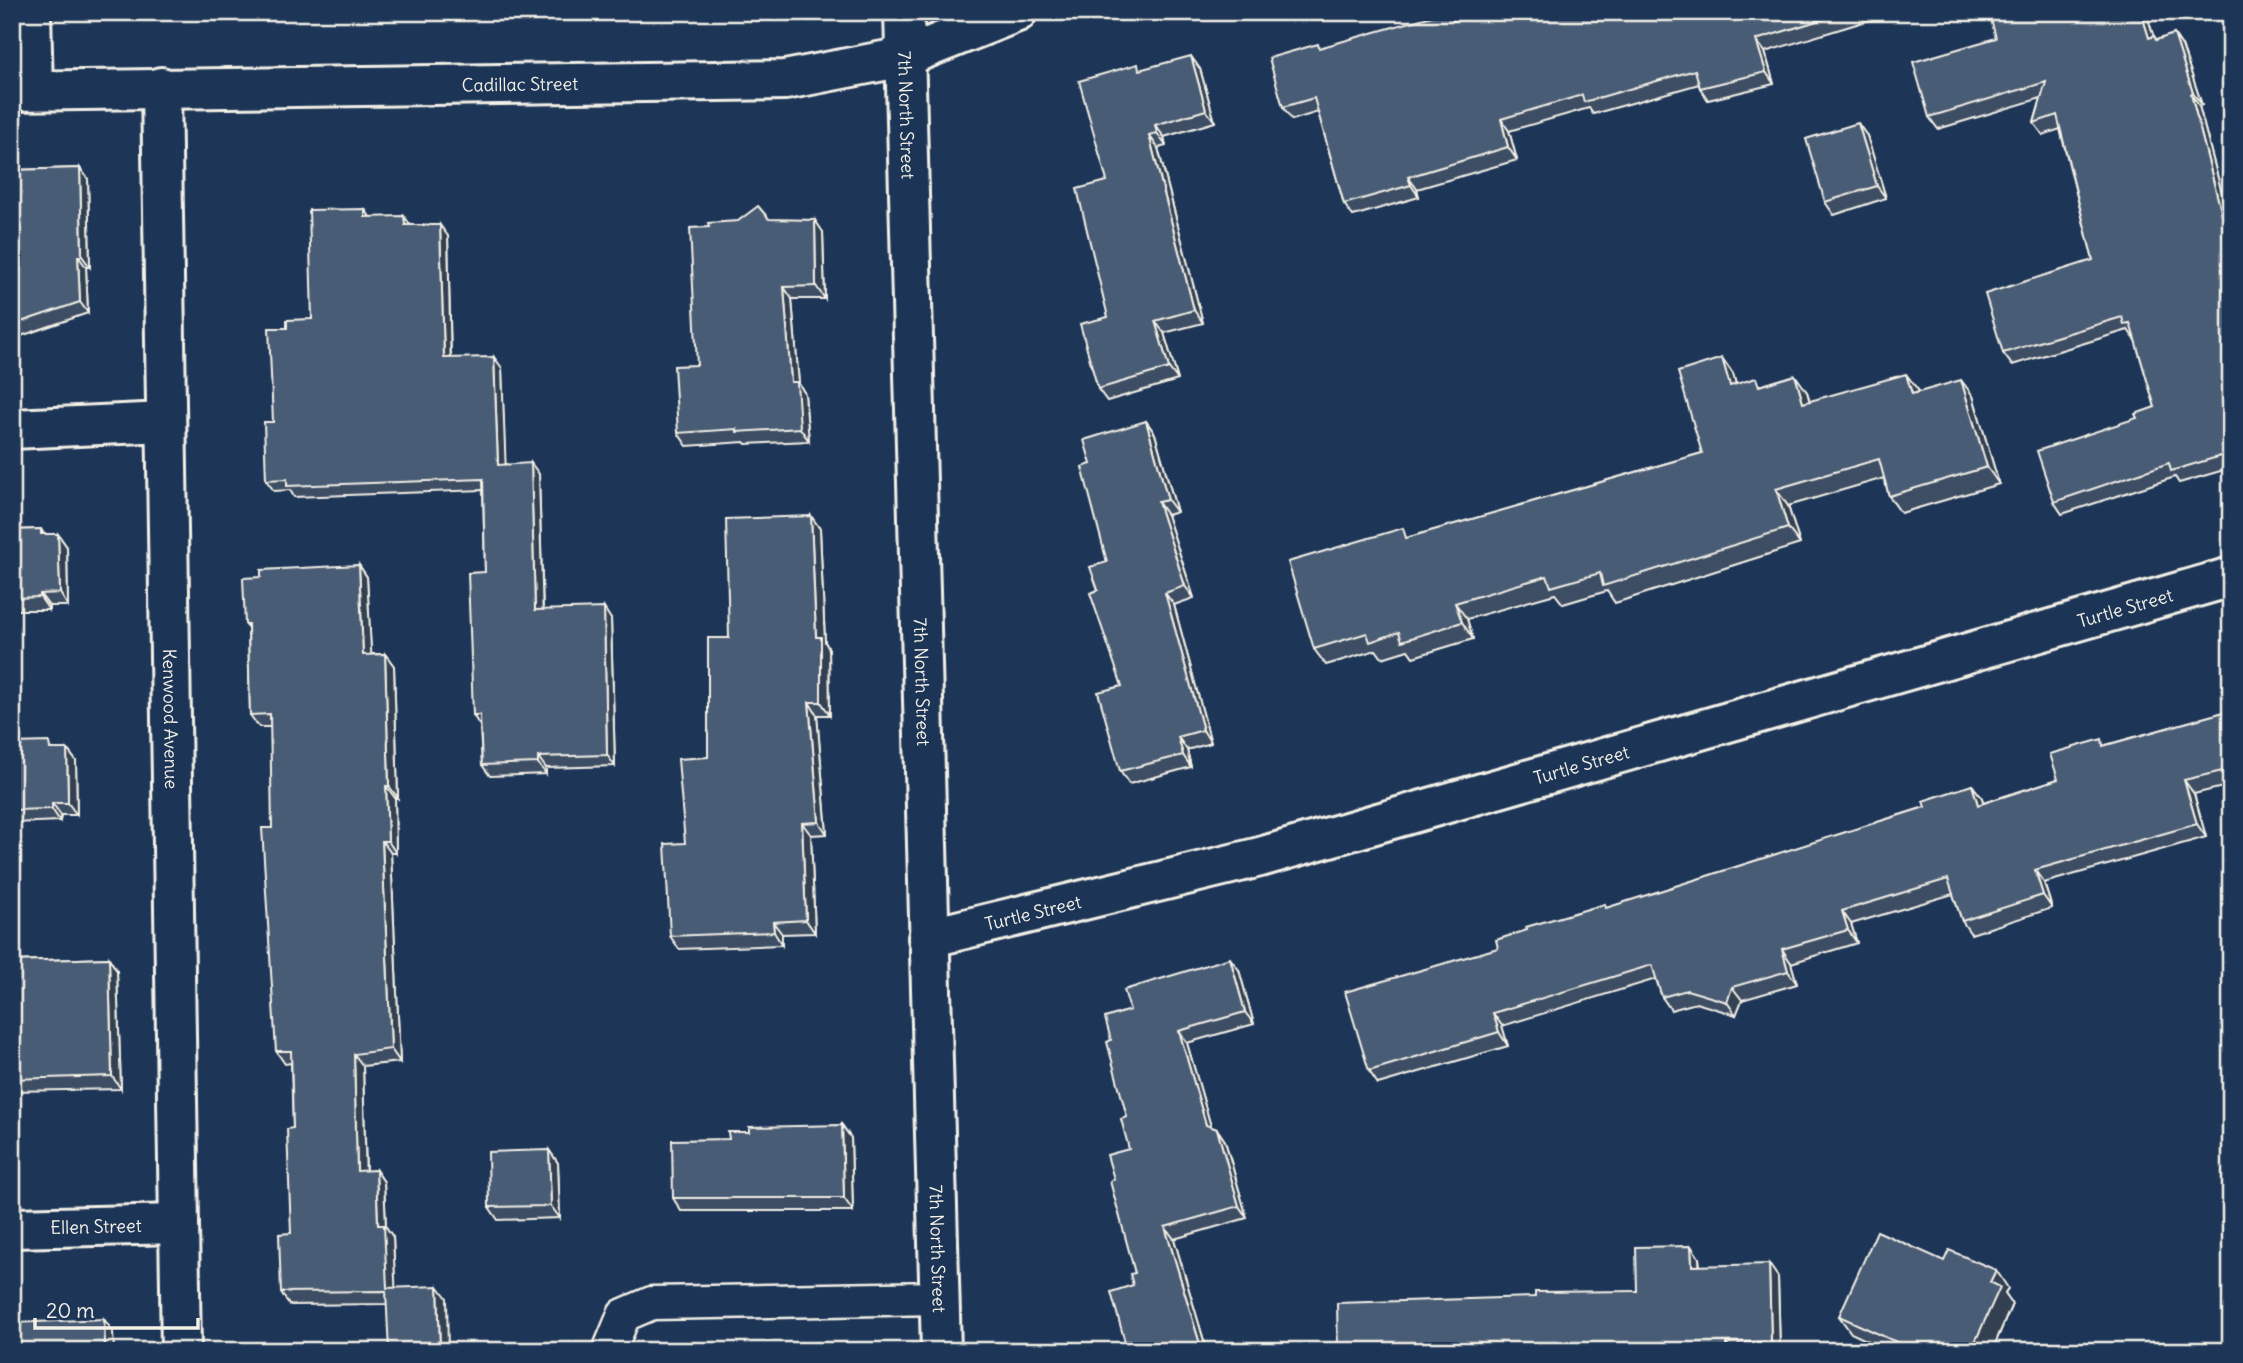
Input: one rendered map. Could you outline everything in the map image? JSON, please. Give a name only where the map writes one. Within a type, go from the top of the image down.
[{"type":"street","points":[[23,90],[31,12]]},
{"type":"street","name":"7th North Street","points":[[904,12],[941,1351]]},
{"type":"street","name":"Cadillac Street","points":[[23,90],[785,80],[904,57],[1017,12]]},
{"type":"street","name":"Kenwood Avenue","points":[[161,87],[181,1351]]},
{"type":"street","points":[[12,429],[166,422]]},
{"type":"street","name":"Turtle Street","points":[[928,938],[1260,857],[2231,577]]},
{"type":"street","name":"Ellen Street","points":[[12,1228],[179,1224]]},
{"type":"lane","points":[[609,1351],[609,1344],[624,1315],[652,1303],[940,1298]]},
{"type":"building","points":[[1450,12],[1453,21],[1484,12],[1846,12],[1756,40],[1766,72],[1700,88],[1695,70],[1584,102],[1582,95],[1501,119],[1508,147],[1408,177],[1411,185],[1344,204],[1314,98],[1283,107],[1269,58],[1318,44],[1319,48]]},
{"type":"building","points":[[1989,12],[2141,12],[2149,38],[2154,36],[2156,40],[2174,34],[2193,93],[2191,94],[2231,250],[2231,453],[2171,471],[2169,463],[2054,502],[2037,451],[2137,418],[2135,414],[2155,407],[2130,323],[2124,324],[2122,317],[2003,353],[1985,294],[2093,260],[2057,115],[2034,123],[2046,82],[1929,117],[1913,62],[1996,38]]},
{"type":"building","points":[[1191,56],[1206,110],[1155,125],[1157,133],[1149,135],[1194,310],[1155,321],[1169,368],[1098,389],[1080,324],[1108,317],[1077,189],[1107,181],[1079,81],[1138,64],[1139,70]]},
{"type":"building","points":[[1858,123],[1877,186],[1825,202],[1806,139]]},
{"type":"building","points":[[80,168],[80,302],[12,325],[12,170]]},
{"type":"building","points":[[758,206],[769,219],[815,220],[816,286],[784,287],[791,382],[797,382],[800,428],[678,433],[674,366],[697,365],[690,228],[709,227],[708,223],[738,221]]},
{"type":"building","points":[[365,209],[365,217],[404,216],[405,225],[440,225],[444,358],[494,357],[498,465],[531,463],[535,610],[604,608],[607,755],[538,757],[538,763],[482,765],[480,715],[473,715],[468,573],[485,572],[483,479],[287,486],[287,479],[266,480],[264,422],[273,422],[269,328],[287,328],[287,320],[312,319],[309,210]]},
{"type":"building","points":[[1722,358],[1730,386],[1756,378],[1759,386],[1795,375],[1803,403],[1906,374],[1912,394],[1961,380],[1987,467],[1889,496],[1879,459],[1776,489],[1788,528],[1603,586],[1600,573],[1551,587],[1547,576],[1455,603],[1462,622],[1402,641],[1399,632],[1370,642],[1367,633],[1314,649],[1288,562],[1403,528],[1406,538],[1702,453],[1678,372]]},
{"type":"building","points":[[1146,421],[1168,500],[1158,502],[1185,586],[1165,593],[1203,730],[1178,737],[1183,755],[1120,771],[1098,692],[1122,686],[1090,593],[1098,590],[1090,567],[1107,562],[1082,467],[1091,464],[1084,440]]},
{"type":"building","points":[[811,516],[816,637],[821,637],[821,702],[809,702],[819,822],[802,823],[806,920],[773,922],[774,932],[670,936],[665,844],[685,843],[678,759],[708,757],[708,638],[729,638],[726,519]]},
{"type":"building","points":[[41,529],[41,534],[58,534],[60,593],[12,598],[12,530]]},
{"type":"building","points":[[359,565],[363,655],[385,654],[389,786],[386,786],[388,841],[382,841],[391,1049],[354,1054],[357,1171],[376,1170],[378,1225],[384,1225],[387,1288],[438,1286],[440,1351],[389,1351],[386,1291],[281,1292],[279,1234],[291,1233],[287,1129],[293,1128],[291,1051],[276,1051],[262,828],[272,828],[270,714],[250,715],[248,624],[245,624],[243,578],[261,577],[261,570]]},
{"type":"building","points":[[2231,710],[2231,769],[2184,780],[2197,824],[2035,870],[2043,895],[1962,921],[1948,879],[1842,911],[1848,930],[1782,949],[1788,971],[1732,987],[1727,1002],[1687,990],[1662,997],[1652,965],[1493,1013],[1499,1032],[1369,1071],[1345,992],[1498,948],[1496,940],[1527,930],[1526,927],[1605,904],[1606,908],[1925,807],[1923,801],[1972,785],[1978,805],[2058,779],[2050,754],[2102,739],[2103,746]]},
{"type":"building","points":[[49,742],[50,749],[67,749],[68,803],[52,803],[52,809],[12,810],[12,743]]},
{"type":"building","points":[[109,958],[112,1076],[12,1079],[12,961]]},
{"type":"building","points":[[1230,958],[1245,1012],[1179,1031],[1206,1125],[1217,1129],[1239,1206],[1165,1227],[1202,1351],[1132,1351],[1129,1341],[1125,1342],[1111,1292],[1133,1285],[1130,1274],[1135,1273],[1110,1181],[1114,1179],[1107,1155],[1129,1149],[1121,1119],[1127,1117],[1107,1042],[1111,1040],[1105,1018],[1130,1010],[1124,990]]},
{"type":"building","points":[[842,1125],[844,1198],[673,1198],[672,1140],[729,1139],[728,1132],[749,1132],[749,1127]]},
{"type":"building","points":[[549,1150],[551,1206],[489,1207],[488,1152]]},
{"type":"building","points":[[1877,1231],[1944,1261],[1949,1250],[1996,1270],[1990,1282],[2000,1287],[1971,1351],[1916,1351],[1839,1316]]},
{"type":"building","points":[[1691,1246],[1692,1266],[1769,1264],[1771,1341],[1726,1343],[1726,1351],[1338,1351],[1337,1303],[1535,1297],[1535,1292],[1637,1291],[1636,1247]]},
{"type":"building","points":[[104,1319],[105,1351],[12,1351],[12,1323]]}]
